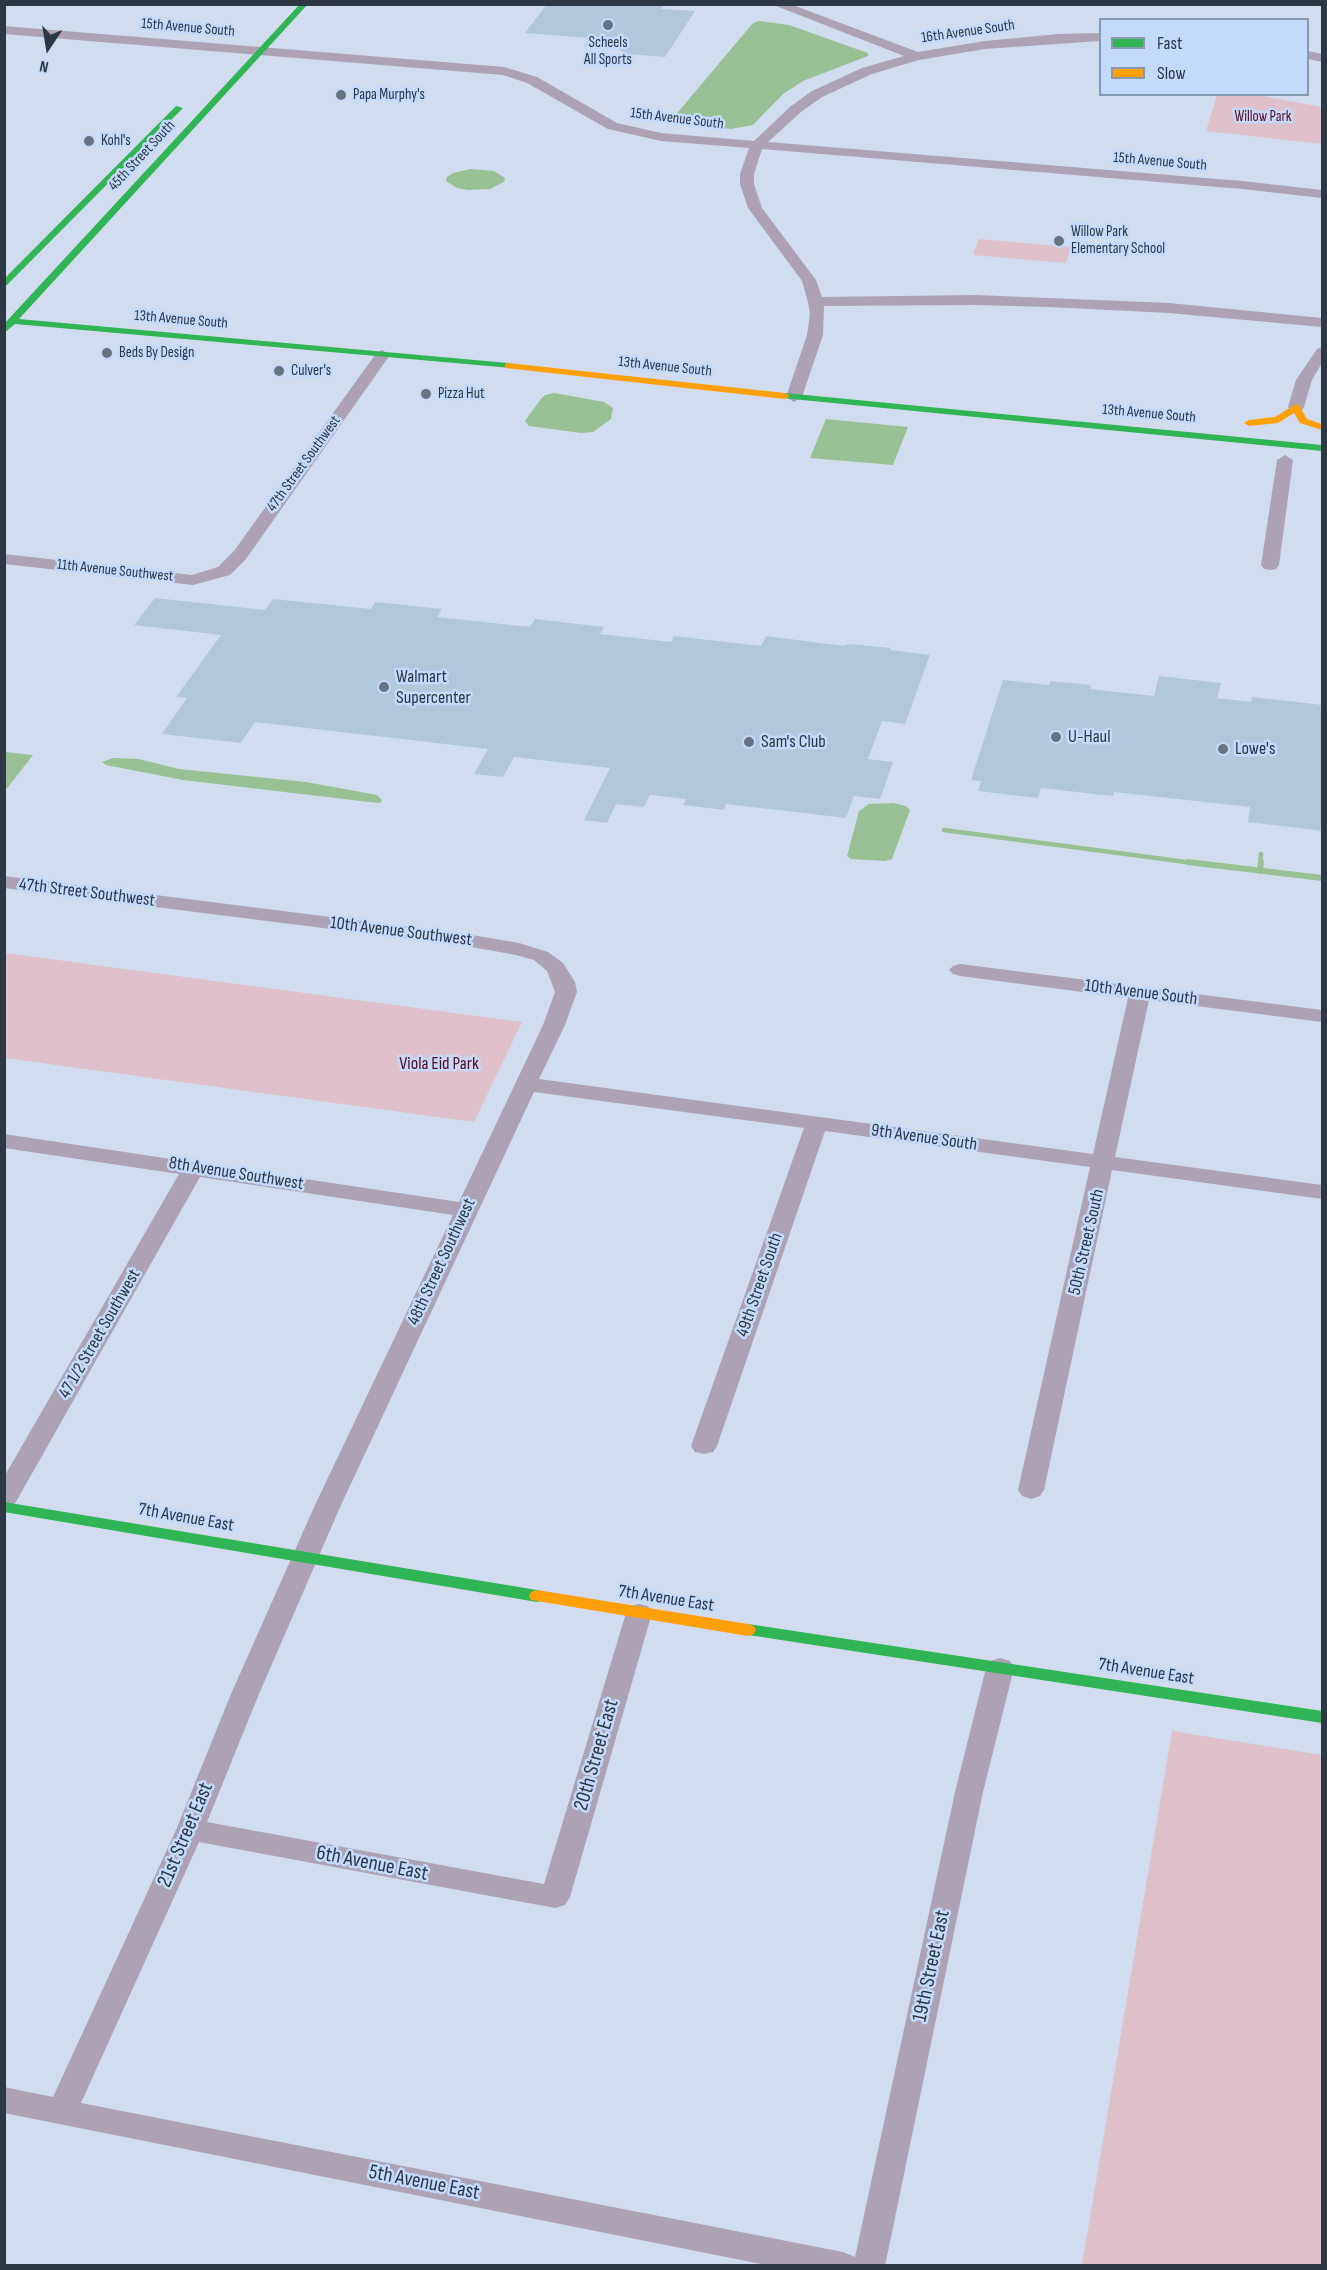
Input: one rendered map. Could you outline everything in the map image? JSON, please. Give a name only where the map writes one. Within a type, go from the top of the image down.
[{"type":"main road","name":"45th Street South","points":[[7,324],[28,306],[305,4]]},
{"type":"main road","points":[[220,64],[249,34]]},
{"type":"main road","name":"45th Street South","points":[[4,285],[169,118],[189,103],[185,115],[200,118]]},
{"type":"main road","points":[[145,177],[137,176],[132,171],[132,167],[171,126],[169,118]]},
{"type":"main road","points":[[84,244],[97,218],[129,182],[122,176],[114,175]]},
{"type":"main road","points":[[4,304],[45,308]]},
{"type":"main road","name":"13th Avenue South","points":[[7,324],[382,355],[1242,439],[1260,444],[1290,435]]},
{"type":"main road","name":"13th Avenue South","points":[[250,328],[596,361]]},
{"type":"main road","points":[[382,355],[393,349],[409,349],[534,359],[562,358]]},
{"type":"main road","points":[[782,379],[805,381]]},
{"type":"main road","points":[[1323,439],[1304,439],[1290,435],[1243,422],[1278,420],[1290,435],[1323,448]]},
{"type":"main road","points":[[1095,426],[1168,424],[1290,435],[1323,428]]},
{"type":"main road","name":"7th Avenue East","points":[[4,1507],[639,1613],[1323,1718]]},
{"type":"street","name":"16th Avenue South","points":[[777,4],[918,56],[1009,42],[1099,37]]},
{"type":"street","name":"15th Avenue South","points":[[4,30],[504,71],[532,80],[597,118],[629,131],[661,137],[1242,185],[1323,194]]},
{"type":"street","points":[[794,397],[805,381],[817,324],[816,302],[809,280],[755,208],[747,184],[747,174],[757,145],[796,109],[817,94],[860,74],[918,56]]},
{"type":"street","points":[[816,302],[975,300],[1050,302],[1169,308],[1323,323]]},
{"type":"street","points":[[1270,565],[1290,435],[1304,380],[1323,352]]},
{"type":"street","name":"47th Street Southwest","points":[[224,571],[240,555],[382,355]]},
{"type":"street","name":"11th Avenue Southwest","points":[[4,559],[194,580],[224,571]]},
{"type":"street","name":"47th Street Southwest","points":[[4,882],[242,912]]},
{"type":"street","name":"10th Avenue Southwest","points":[[242,912],[466,940],[519,949],[541,956],[556,967]]},
{"type":"street","name":"48th Street Southwest","points":[[305,1557],[554,1025],[566,992],[564,982],[556,967]]},
{"type":"street","name":"10th Avenue South","points":[[960,970],[1323,1016]]},
{"type":"street","name":"50th Street South","points":[[1031,1490],[1140,993]]},
{"type":"street","name":"9th Avenue South","points":[[526,1084],[1323,1192]]},
{"type":"street","name":"49th Street South","points":[[704,1446],[817,1124]]},
{"type":"street","name":"8th Avenue Southwest","points":[[4,1141],[467,1209]]},
{"type":"street","name":"47 1/2 Street Southwest","points":[[4,1500],[194,1168]]},
{"type":"street","name":"21st Street East","points":[[62,2111],[190,1830],[305,1557]]},
{"type":"street","name":"20th Street East","points":[[555,1898],[639,1613]]},
{"type":"street","name":"19th Street East","points":[[869,2265],[969,1792],[1000,1668]]},
{"type":"street","name":"6th Avenue East","points":[[190,1830],[555,1898]]},
{"type":"street","name":"5th Avenue East","points":[[4,2100],[843,2265]]},
{"type":"green space","name":"Willow Park","points":[[1217,96],[1262,96],[1322,107],[1322,144],[1206,131]]},
{"type":"green space","points":[[979,239],[1071,247],[1066,263],[973,255]]},
{"type":"green space","name":"Viola Eid Park","points":[[5,953],[522,1022],[474,1122],[5,1058]]},
{"type":"green space","points":[[1172,1731],[1322,1755],[1322,2265],[1082,2265]]},
{"type":"shaded area","points":[[759,21],[789,25],[868,53],[868,56],[803,81],[783,94],[753,125],[731,129],[678,123],[673,118],[753,23]]},
{"type":"shaded area","points":[[471,169],[494,171],[505,178],[504,182],[490,189],[468,190],[457,188],[446,181],[447,177],[453,173]]},
{"type":"shaded area","points":[[554,393],[604,402],[613,408],[611,419],[593,432],[581,433],[529,426],[525,421],[540,400],[545,395]]},
{"type":"shaded area","points":[[826,419],[908,427],[893,465],[810,458]]},
{"type":"shaded area","points":[[4,752],[33,755],[5,791]]},
{"type":"shaded area","points":[[113,758],[139,759],[179,769],[306,782],[377,795],[382,800],[381,803],[369,802],[183,780],[106,765],[102,762]]},
{"type":"shaded area","points":[[893,803],[906,806],[910,810],[892,859],[885,861],[851,859],[847,856],[859,811],[869,804]]},
{"type":"building","name":"Scheels All Sports","points":[[547,4],[664,4],[661,9],[695,11],[665,57],[628,54],[617,49],[584,46],[590,38],[525,33]]},
{"type":"building","points":[[155,598],[265,610],[273,599],[371,609],[375,602],[442,609],[437,617],[530,627],[535,619],[604,627],[600,634],[671,642],[674,636],[761,646],[766,636],[844,646],[849,644],[891,648],[890,650],[930,655],[905,724],[882,721],[868,759],[893,762],[880,799],[854,796],[846,818],[726,804],[724,810],[683,805],[686,799],[650,795],[644,807],[616,804],[607,823],[584,820],[610,768],[514,757],[503,777],[474,774],[488,749],[255,722],[241,743],[162,734],[187,698],[176,697],[221,635],[134,625]]},
{"type":"building","points":[[1159,676],[1221,683],[1217,698],[1251,702],[1252,697],[1323,705],[1323,831],[1248,822],[1250,807],[1114,792],[1113,796],[1041,788],[1038,798],[978,791],[981,781],[971,780],[1003,680],[1049,685],[1050,681],[1091,685],[1090,689],[1154,696]]},
{"type":"waterway","points":[[944,830],[1201,864]]},
{"type":"waterway","points":[[1260,864],[1261,854]]},
{"type":"waterway","points":[[1188,862],[1260,871]]},
{"type":"waterway","points":[[1260,871],[1261,862]]},
{"type":"waterway","points":[[1260,871],[1322,878]]},
{"type":"traffic: fast","points":[[4,330],[305,4]]},
{"type":"traffic: fast","points":[[4,285],[179,108]]},
{"type":"traffic: fast","points":[[13,321],[508,366]]},
{"type":"traffic: fast","points":[[785,396],[1322,448]]},
{"type":"traffic: fast","points":[[4,1507],[537,1596]]},
{"type":"traffic: fast","points":[[748,1630],[1322,1717]]},
{"type":"traffic: slow","points":[[508,366],[785,396]]},
{"type":"traffic: slow","points":[[1249,423],[1278,420],[1296,407],[1303,421],[1322,427]]},
{"type":"traffic: slow","points":[[537,1596],[748,1630]]},
{"type":"place","name":"Scheels All Sports","points":[[608,25]]},
{"type":"place","name":"Papa Murphy's","points":[[341,95]]},
{"type":"place","name":"Kohl's","points":[[89,141]]},
{"type":"place","name":"Willow Park Elementary School","points":[[1059,241]]},
{"type":"place","name":"Beds By Design","points":[[107,353]]},
{"type":"place","name":"Culver's","points":[[279,371]]},
{"type":"place","name":"Pizza Hut","points":[[426,394]]},
{"type":"place","name":"Walmart Supercenter","points":[[384,687]]},
{"type":"place","name":"U-Haul","points":[[1056,737]]},
{"type":"place","name":"Sam's Club","points":[[749,742]]},
{"type":"place","name":"Lowe's","points":[[1223,749]]}]
